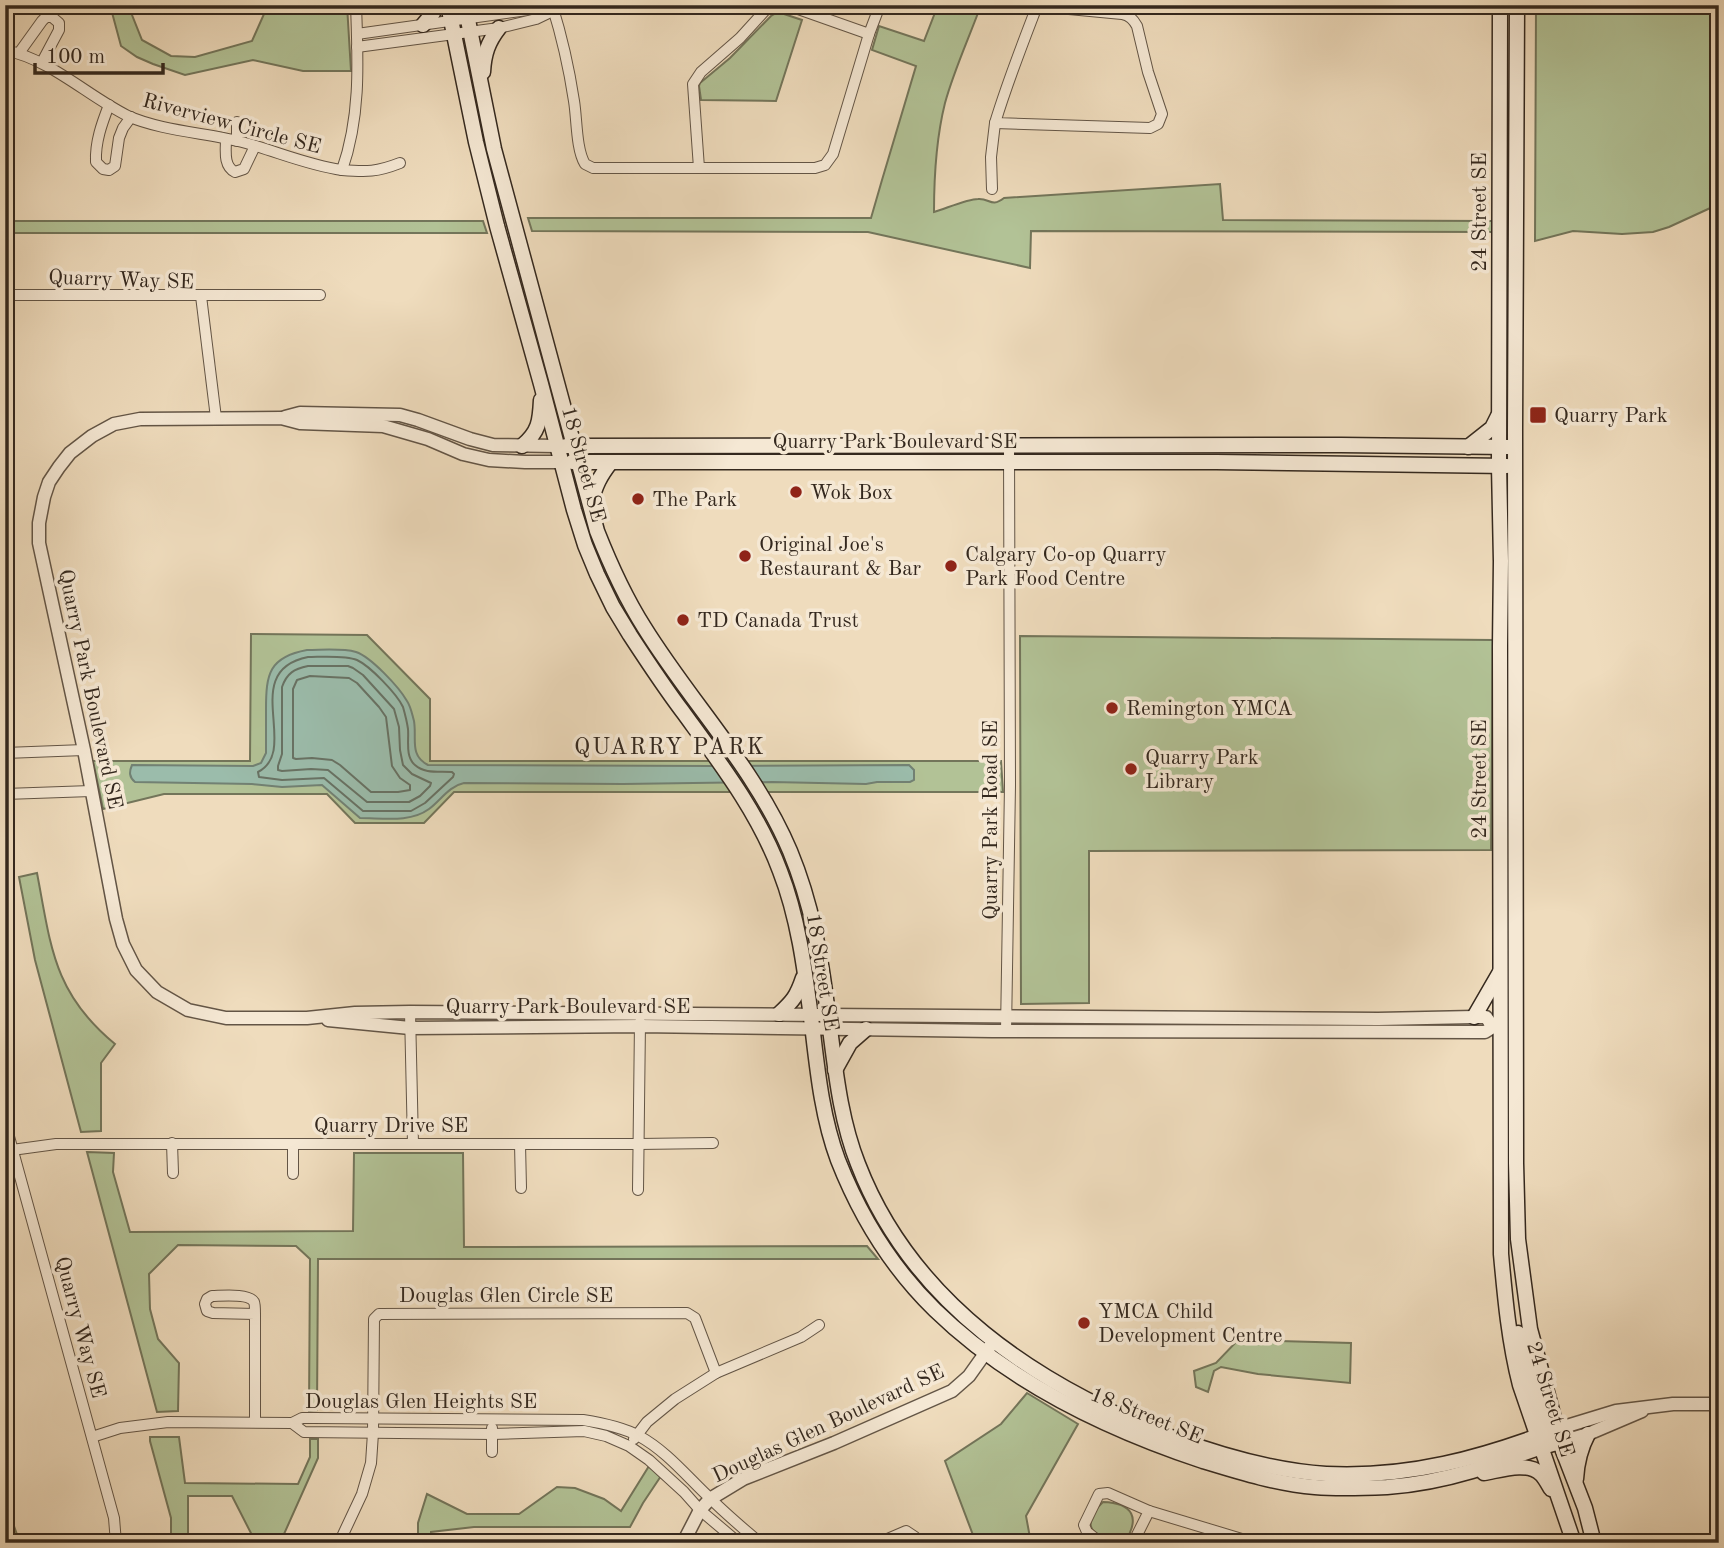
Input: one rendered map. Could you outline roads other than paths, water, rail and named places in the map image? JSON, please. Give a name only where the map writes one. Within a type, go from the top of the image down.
[{"type":"main road","points":[[423,24],[433,13],[435,5]]},
{"type":"main road","name":"18 Street SE","points":[[448,5],[476,142],[497,226],[585,545],[613,607],[658,678],[748,804],[782,874],[804,973],[828,1130],[859,1206],[884,1249],[936,1311],[990,1347],[1044,1391],[1102,1422],[1152,1443],[1270,1480],[1315,1487],[1390,1487],[1418,1483],[1472,1471],[1549,1437]]},
{"type":"main road","name":"24 Street SE","points":[[1500,5],[1501,971],[1497,1027],[1501,1244],[1505,1300],[1514,1359],[1528,1406],[1575,1484],[1585,1508],[1594,1543]]},
{"type":"main road","name":"24 Street SE","points":[[1517,5],[1515,447],[1518,1238],[1530,1329],[1549,1437],[1574,1543]]},
{"type":"main road","name":"18 Street SE","points":[[467,18],[501,175],[597,531],[607,557],[643,626],[745,769],[783,834],[807,896],[817,940],[842,1111],[856,1161],[871,1196],[913,1262],[990,1347],[1099,1407],[1139,1425],[1238,1458],[1284,1469],[1325,1474],[1390,1473],[1436,1467],[1549,1437]]},
{"type":"main road","points":[[482,87],[486,49],[499,28]]},
{"type":"main road","points":[[522,446],[537,430],[541,384]]},
{"type":"main road","points":[[1468,447],[1492,428],[1499,412]]},
{"type":"main road","name":"Quarry Park Boulevard SE","points":[[557,446],[1515,447]]},
{"type":"main road","name":"Quarry Park Boulevard SE","points":[[562,462],[1216,462],[1516,466]]},
{"type":"main road","points":[[590,508],[594,486],[611,462]]},
{"type":"main road","points":[[1474,1017],[1501,971]]},
{"type":"main road","points":[[779,1014],[798,994],[804,973]]},
{"type":"main road","points":[[835,1069],[850,1043],[866,1029]]},
{"type":"main road","points":[[1505,1300],[1513,1316],[1549,1437]]},
{"type":"main road","points":[[1511,1446],[1521,1431],[1528,1406]]},
{"type":"main road","points":[[1575,1484],[1577,1462],[1588,1434]]},
{"type":"main road","points":[[1472,1471],[1483,1473],[1517,1467],[1531,1468],[1543,1476],[1566,1518]]},
{"type":"street","points":[[185,5],[192,5]]},
{"type":"street","name":"Riverview Circle SE","points":[[5,50],[42,62],[131,117],[173,129],[237,141],[297,160],[342,170],[357,107],[356,5]]},
{"type":"street","points":[[358,47],[452,28],[467,18],[565,5]]},
{"type":"street","points":[[699,168],[693,84],[701,72],[740,38],[770,5]]},
{"type":"street","points":[[787,5],[869,34]]},
{"type":"street","points":[[553,8],[567,61],[585,164],[593,168],[815,168],[825,165],[833,155],[880,5]]},
{"type":"street","points":[[992,189],[991,157],[995,123],[1003,95],[1038,6],[1122,14],[1134,20],[1162,110],[1162,118],[1158,124],[1150,128],[995,123]]},
{"type":"street","points":[[467,18],[499,28],[536,19],[553,8]]},
{"type":"street","points":[[19,53],[44,19],[52,17],[57,20],[59,30],[42,62]]},
{"type":"street","points":[[357,34],[423,24],[452,28]]},
{"type":"street","points":[[109,105],[101,125],[96,150],[96,162],[103,169],[110,170],[115,166],[119,138],[131,117]]},
{"type":"street","points":[[237,121],[237,141]]},
{"type":"street","points":[[226,139],[227,165],[235,172],[244,169],[255,146]]},
{"type":"street","points":[[342,170],[377,171],[400,163]]},
{"type":"street","name":"Quarry Way SE","points":[[5,295],[201,296],[216,418]]},
{"type":"street","points":[[201,296],[320,295]]},
{"type":"street","name":"Quarry Park Boulevard SE","points":[[557,446],[493,445],[400,415],[300,413],[281,418],[140,419],[114,424],[70,453],[49,482],[38,523],[39,543],[123,944],[136,970],[157,992],[188,1010],[226,1018],[307,1018],[355,1013],[410,1012],[812,1029],[829,1022]]},
{"type":"street","name":"Quarry Park Boulevard SE","points":[[281,418],[300,423],[383,426],[428,439],[463,454],[489,460],[562,462]]},
{"type":"street","name":"Quarry Park Road SE","points":[[1006,1031],[1010,785],[1009,446]]},
{"type":"street","points":[[5,752],[84,750]]},
{"type":"street","points":[[5,794],[91,791]]},
{"type":"street","points":[[410,1012],[413,1144]]},
{"type":"street","name":"Quarry Park Boulevard SE","points":[[307,1018],[410,1028],[779,1014],[809,1014],[829,1022]]},
{"type":"street","points":[[1006,1017],[1486,1017],[1497,1027],[1485,1032],[1006,1031],[866,1029],[829,1022],[1006,1017]]},
{"type":"street","points":[[1206,1017],[1206,1031]]},
{"type":"street","points":[[638,1190],[640,1020]]},
{"type":"street","name":"Quarry Way SE","points":[[5,1122],[114,1518],[117,1543]]},
{"type":"street","name":"Quarry Drive SE","points":[[12,1150],[56,1143],[713,1143]]},
{"type":"street","points":[[172,1143],[173,1173]]},
{"type":"street","points":[[293,1144],[293,1174]]},
{"type":"street","points":[[520,1144],[521,1188]]},
{"type":"street","points":[[255,1314],[213,1313],[207,1311],[205,1304],[212,1296],[246,1296],[255,1303],[255,1314],[255,1422]]},
{"type":"street","name":"Douglas Glen Circle SE","points":[[341,1542],[362,1494],[371,1463],[374,1319],[379,1314],[687,1313],[695,1318],[716,1373]]},
{"type":"street","points":[[629,1446],[647,1422],[675,1399],[716,1373],[801,1337],[819,1325]]},
{"type":"street","name":"Douglas Glen Boulevard SE","points":[[683,1543],[700,1510],[710,1499],[743,1479],[953,1391],[969,1376],[990,1347]]},
{"type":"street","points":[[1549,1437],[1616,1411],[1673,1404],[1719,1404]]},
{"type":"street","points":[[1549,1437],[1588,1434],[1650,1407]]},
{"type":"street","name":"Douglas Glen Heights SE","points":[[738,1543],[649,1460],[629,1446],[606,1436],[584,1431],[492,1434],[304,1432],[292,1423],[302,1418],[583,1420],[607,1424],[638,1435],[664,1454],[760,1543]]},
{"type":"street","points":[[492,1420],[492,1452]]},
{"type":"street","points":[[92,1437],[120,1428],[167,1422],[292,1423]]},
{"type":"street","points":[[1101,1543],[1087,1532],[1084,1525],[1099,1494],[1108,1493],[1149,1511],[1255,1543]]},
{"type":"street","points":[[1133,1543],[1149,1511]]},
{"type":"street","points":[[878,1543],[906,1531],[915,1536],[914,1543]]},
{"type":"street","points":[[1454,1543],[1480,1539],[1494,1543]]},
{"type":"water","points":[[307,650],[356,652],[384,673],[408,703],[414,721],[416,751],[428,765],[909,765],[914,770],[914,780],[866,784],[464,783],[449,790],[422,813],[387,819],[360,818],[322,785],[282,787],[135,782],[132,778],[132,765],[253,766],[261,763],[266,753],[266,697],[272,669],[285,657]]},
{"type":"place","name":"Quarry Park","points":[[1538,415]]},
{"type":"place","name":"Wok Box","points":[[796,492]]},
{"type":"place","name":"The Park","points":[[638,499]]},
{"type":"place","name":"Original Joe's Restaurant & Bar","points":[[745,556]]},
{"type":"place","name":"Calgary Co-op Quarry Park Food Centre","points":[[951,566]]},
{"type":"place","name":"TD Canada Trust","points":[[683,620]]},
{"type":"place","name":"Remington YMCA","points":[[1112,708]]},
{"type":"place","name":"Quarry Park Library","points":[[1131,769]]},
{"type":"place","name":"YMCA Child Development Centre","points":[[1084,1323]]},
{"type":"district","name":"QUARRY PARK","points":[[670,746]]}]
